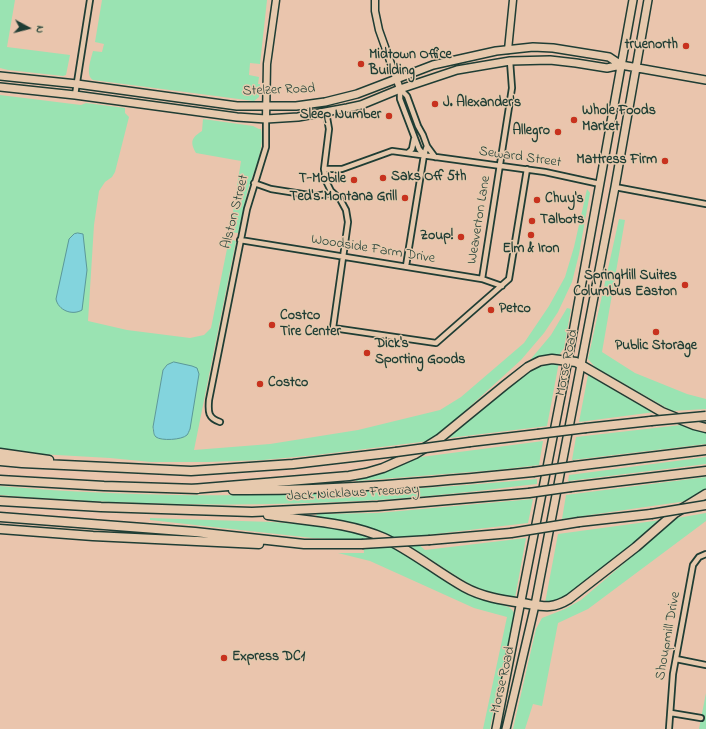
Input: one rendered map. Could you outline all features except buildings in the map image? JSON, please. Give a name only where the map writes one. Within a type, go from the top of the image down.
[{"type":"highway","points":[[192,489],[348,476],[366,474],[383,468],[415,454],[439,439],[505,384],[528,367],[546,359],[576,362],[662,412],[694,425],[706,428]]},
{"type":"highway","points":[[0,461],[191,471],[293,464],[651,420],[706,416]]},
{"type":"highway","name":"Jack Nicklaus Freeway","points":[[0,480],[88,486],[192,489],[251,490],[336,488],[418,483],[533,472],[706,450]]},
{"type":"highway","points":[[0,453],[101,467]]},
{"type":"highway","name":"Jack Nicklaus Freeway","points":[[0,501],[101,508],[252,512],[378,506],[529,493],[706,471]]},
{"type":"highway","points":[[252,512],[340,525],[362,530],[384,538],[423,560],[474,592],[484,596],[549,607],[556,606],[569,599],[636,547],[675,513],[706,494]]},
{"type":"highway","points":[[0,529],[93,536],[260,544],[362,544],[430,540],[511,532],[579,522],[651,514],[706,505]]},
{"type":"highway","points":[[0,517],[188,532],[304,544]]},
{"type":"main road","name":"Morse Road","points":[[496,729],[522,603],[568,360],[632,0]]},
{"type":"main road","name":"Morse Road","points":[[506,729],[535,605],[615,187],[648,0]]},
{"type":"main road","name":"Stelzer Road","points":[[0,76],[77,84],[237,106],[266,107],[296,106],[325,102],[357,94],[433,65],[496,51],[533,47],[558,49],[609,57],[621,65]]},
{"type":"main road","points":[[510,61],[515,54],[558,49]]},
{"type":"main road","name":"Stelzer Road","points":[[0,87],[238,117],[266,119],[298,117],[361,105],[400,89],[457,70],[510,61],[550,60],[607,68],[621,65],[706,80]]},
{"type":"street","points":[[75,96],[90,0]]},
{"type":"street","name":"Alston Street","points":[[220,422],[214,420],[208,409],[240,240],[254,183],[266,147],[267,64],[276,0]]},
{"type":"street","points":[[375,0],[379,30],[395,79],[400,89],[407,96],[427,146],[435,157]]},
{"type":"street","points":[[508,50],[512,0]]},
{"type":"street","name":"Weaverton Lane","points":[[482,279],[512,88],[510,61]]},
{"type":"street","points":[[400,89],[400,99],[419,149],[424,155]]},
{"type":"street","points":[[326,112],[329,129],[324,169],[326,181],[331,191],[340,199],[346,210],[348,222],[344,257],[332,328],[436,343],[509,279],[527,169]]},
{"type":"street","points":[[408,153],[414,144],[414,136]]},
{"type":"street","points":[[406,266],[424,155],[427,146]]},
{"type":"street","name":"Seward Street","points":[[324,169],[342,169],[389,151],[527,169],[588,180],[600,184]]},
{"type":"street","points":[[254,183],[272,189],[315,196],[327,194],[331,191]]},
{"type":"street","points":[[615,187],[706,204]]},
{"type":"street","name":"Woodside Farm Drive","points":[[240,240],[482,279],[502,286]]},
{"type":"street","name":"Shoupmill Drive","points":[[669,729],[676,659],[693,566],[699,557],[706,554]]},
{"type":"street","points":[[676,659],[706,664]]},
{"type":"street","points":[[671,713],[701,718]]},
{"type":"green space","points":[[0,0],[15,0],[7,47],[70,55],[66,75],[63,76],[0,68]]},
{"type":"green space","points":[[102,0],[267,0],[260,64],[250,63],[249,75],[259,77],[259,97],[254,101],[93,80],[89,74],[89,71],[93,51],[102,52],[104,44],[95,42]]},
{"type":"green space","points":[[0,95],[81,105],[86,103],[125,108],[125,113],[129,117],[115,172],[112,177],[105,182],[99,191],[94,225],[88,321],[127,330],[190,338],[204,335],[211,328],[229,239],[236,241],[194,450],[270,444],[358,430],[440,410],[461,397],[524,343],[549,306],[565,277],[574,247],[587,189],[590,193],[579,254],[572,282],[558,312],[544,333],[521,360],[455,420],[429,441],[316,455],[263,460],[208,462],[151,462],[39,454],[0,449]],"holes":[[[167,365],[154,434],[153,427],[163,370]]]},
{"type":"green space","points":[[203,119],[253,126],[261,129],[262,137],[260,153],[247,193],[238,233],[230,232],[241,161],[196,153],[192,143],[194,138],[202,131]]},
{"type":"green space","points":[[619,219],[625,220],[602,352],[635,373],[687,394],[706,399],[706,409],[672,411],[595,367],[588,359]]},
{"type":"green space","points":[[567,308],[571,309],[564,348],[560,354],[532,362],[530,360],[551,335]]},
{"type":"green space","points":[[559,362],[547,426],[449,438],[486,404],[515,381],[545,365]]},
{"type":"green space","points":[[588,375],[634,402],[655,412],[579,422]]},
{"type":"green space","points":[[681,425],[706,432],[706,444],[572,460],[576,437]]},
{"type":"green space","points":[[543,441],[539,465],[496,470],[356,481],[356,479],[393,469],[421,457]]},
{"type":"green space","points":[[706,457],[706,464],[568,481],[569,475]]},
{"type":"green space","points":[[706,477],[706,490],[687,501],[562,519],[566,495]]},
{"type":"green space","points":[[537,479],[537,484],[470,492],[381,500],[314,503],[135,503],[0,495],[0,486],[134,494],[268,495],[403,490]]},
{"type":"green space","points":[[533,499],[528,523],[410,537],[425,550],[526,538],[515,598],[473,586],[406,544],[376,531],[351,523],[316,517],[317,514],[378,513]]},
{"type":"green space","points":[[706,513],[706,521],[588,609],[558,623],[542,706],[533,704],[525,729],[513,729],[536,629],[542,618],[565,609],[581,600],[677,518]]},
{"type":"green space","points":[[150,518],[272,522],[320,526],[351,531],[403,552],[455,588],[470,596],[509,607],[515,616],[501,688],[495,702],[490,729],[483,729],[507,617],[474,608],[370,561],[338,553],[364,553],[363,540],[313,538],[150,520]]},
{"type":"green space","points":[[661,520],[630,547],[572,592],[562,598],[545,603],[558,534]]},
{"type":"green space","points":[[706,693],[706,729],[699,729]]},
{"type":"water","points":[[74,234],[83,234],[87,270],[82,310],[78,312],[70,312],[62,309],[57,303],[56,299],[69,239]]},
{"type":"water","points":[[174,362],[197,368],[199,374],[188,434],[184,437],[176,439],[162,439],[155,436],[153,427],[163,370],[167,365]]},
{"type":"place","name":"truenorth","points":[[686,46]]},
{"type":"place","name":"Midtown Office Building","points":[[361,64]]},
{"type":"place","name":"J. Alexander's","points":[[435,104]]},
{"type":"place","name":"Sleep Number","points":[[389,116]]},
{"type":"place","name":"Whole Foods Market","points":[[574,120]]},
{"type":"place","name":"Allegro","points":[[558,132]]},
{"type":"place","name":"Mattress Firm","points":[[665,161]]},
{"type":"place","name":"Saks Off 5th","points":[[383,178]]},
{"type":"place","name":"T-Mobile","points":[[354,180]]},
{"type":"place","name":"Ted's Montana Grill","points":[[405,198]]},
{"type":"place","name":"Chuy's","points":[[537,200]]},
{"type":"place","name":"Talbots","points":[[532,221]]},
{"type":"place","name":"Elm & Iron","points":[[531,235]]},
{"type":"place","name":"Zoup!","points":[[461,237]]},
{"type":"place","name":"SpringHill Suites Columbus Easton","points":[[685,285]]},
{"type":"place","name":"Petco","points":[[491,310]]},
{"type":"place","name":"Costco Tire Center","points":[[272,325]]},
{"type":"place","name":"Public Storage","points":[[656,332]]},
{"type":"place","name":"Dick's Sporting Goods","points":[[367,353]]},
{"type":"place","name":"Costco","points":[[260,384]]},
{"type":"place","name":"Express DC1","points":[[224,658]]}]
